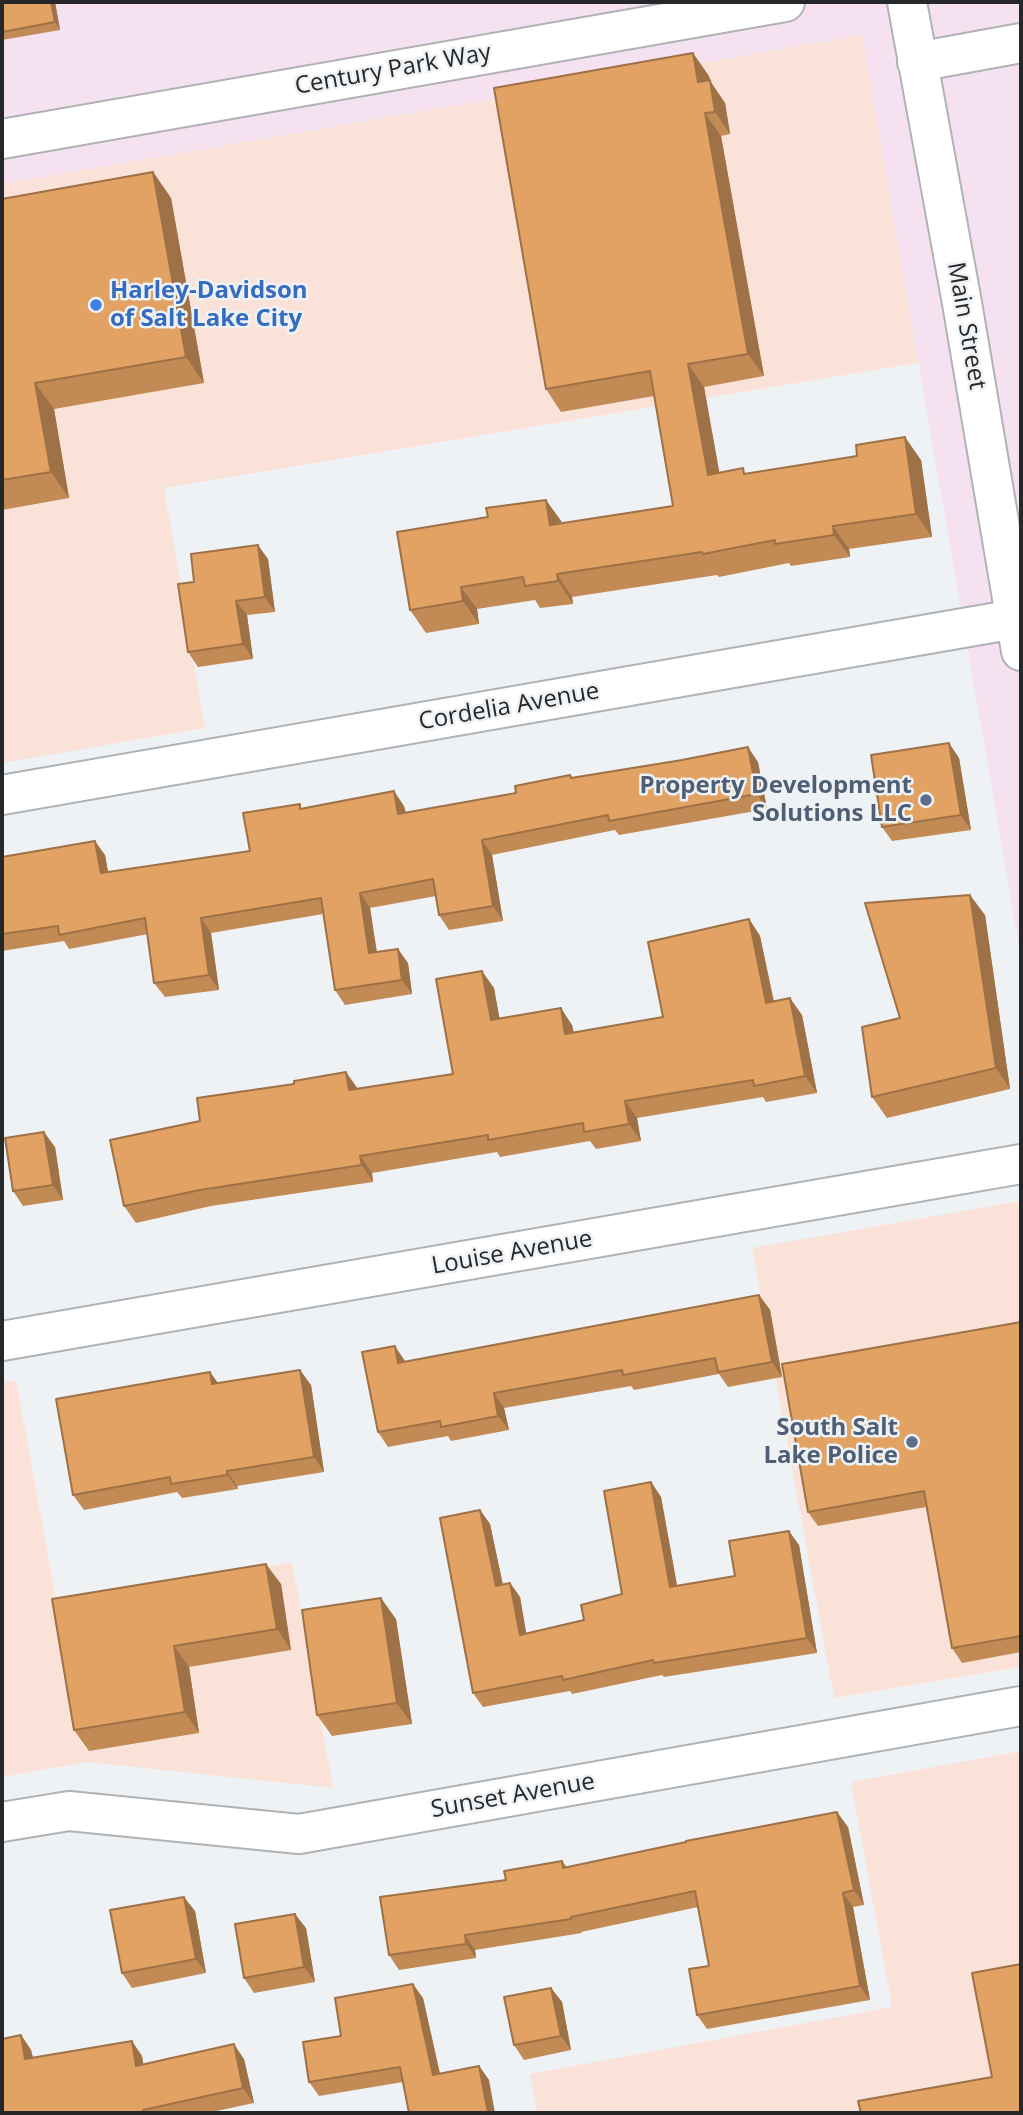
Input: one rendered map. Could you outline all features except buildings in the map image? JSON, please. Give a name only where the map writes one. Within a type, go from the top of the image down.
[{"type":"street","name":"Century Park Way","points":[[2,139],[785,2]]},
{"type":"street","name":"Main Street","points":[[907,2],[962,303],[1018,635]]},
{"type":"street","points":[[918,62],[1021,43]]},
{"type":"street","name":"Cordelia Avenue","points":[[2,795],[1018,635]]},
{"type":"street","name":"Louise Avenue","points":[[2,1341],[1021,1164]]},
{"type":"street","name":"Sunset Avenue","points":[[2,1822],[69,1811],[299,1834],[1021,1706]]},
{"type":"shaded area","points":[[2,2],[1021,2],[1021,958],[862,35],[2,184]]},
{"type":"shaded area","points":[[862,35],[918,363],[164,488],[205,728],[2,763],[2,184]]},
{"type":"shaded area","points":[[1021,1201],[1021,1667],[834,1698],[752,1248]]},
{"type":"shaded area","points":[[16,1380],[57,1604],[292,1562],[333,1788],[87,1762],[2,1777],[2,1383]]},
{"type":"shaded area","points":[[1021,1751],[1021,2113],[537,2113],[530,2074],[892,2007],[851,1782]]},
{"type":"place","name":"Harley-Davidson of Salt Lake City","points":[[96,305]]},
{"type":"place","name":"Property Development Solutions LLC","points":[[926,800]]},
{"type":"place","name":"South Salt Lake Police","points":[[912,1442]]}]
